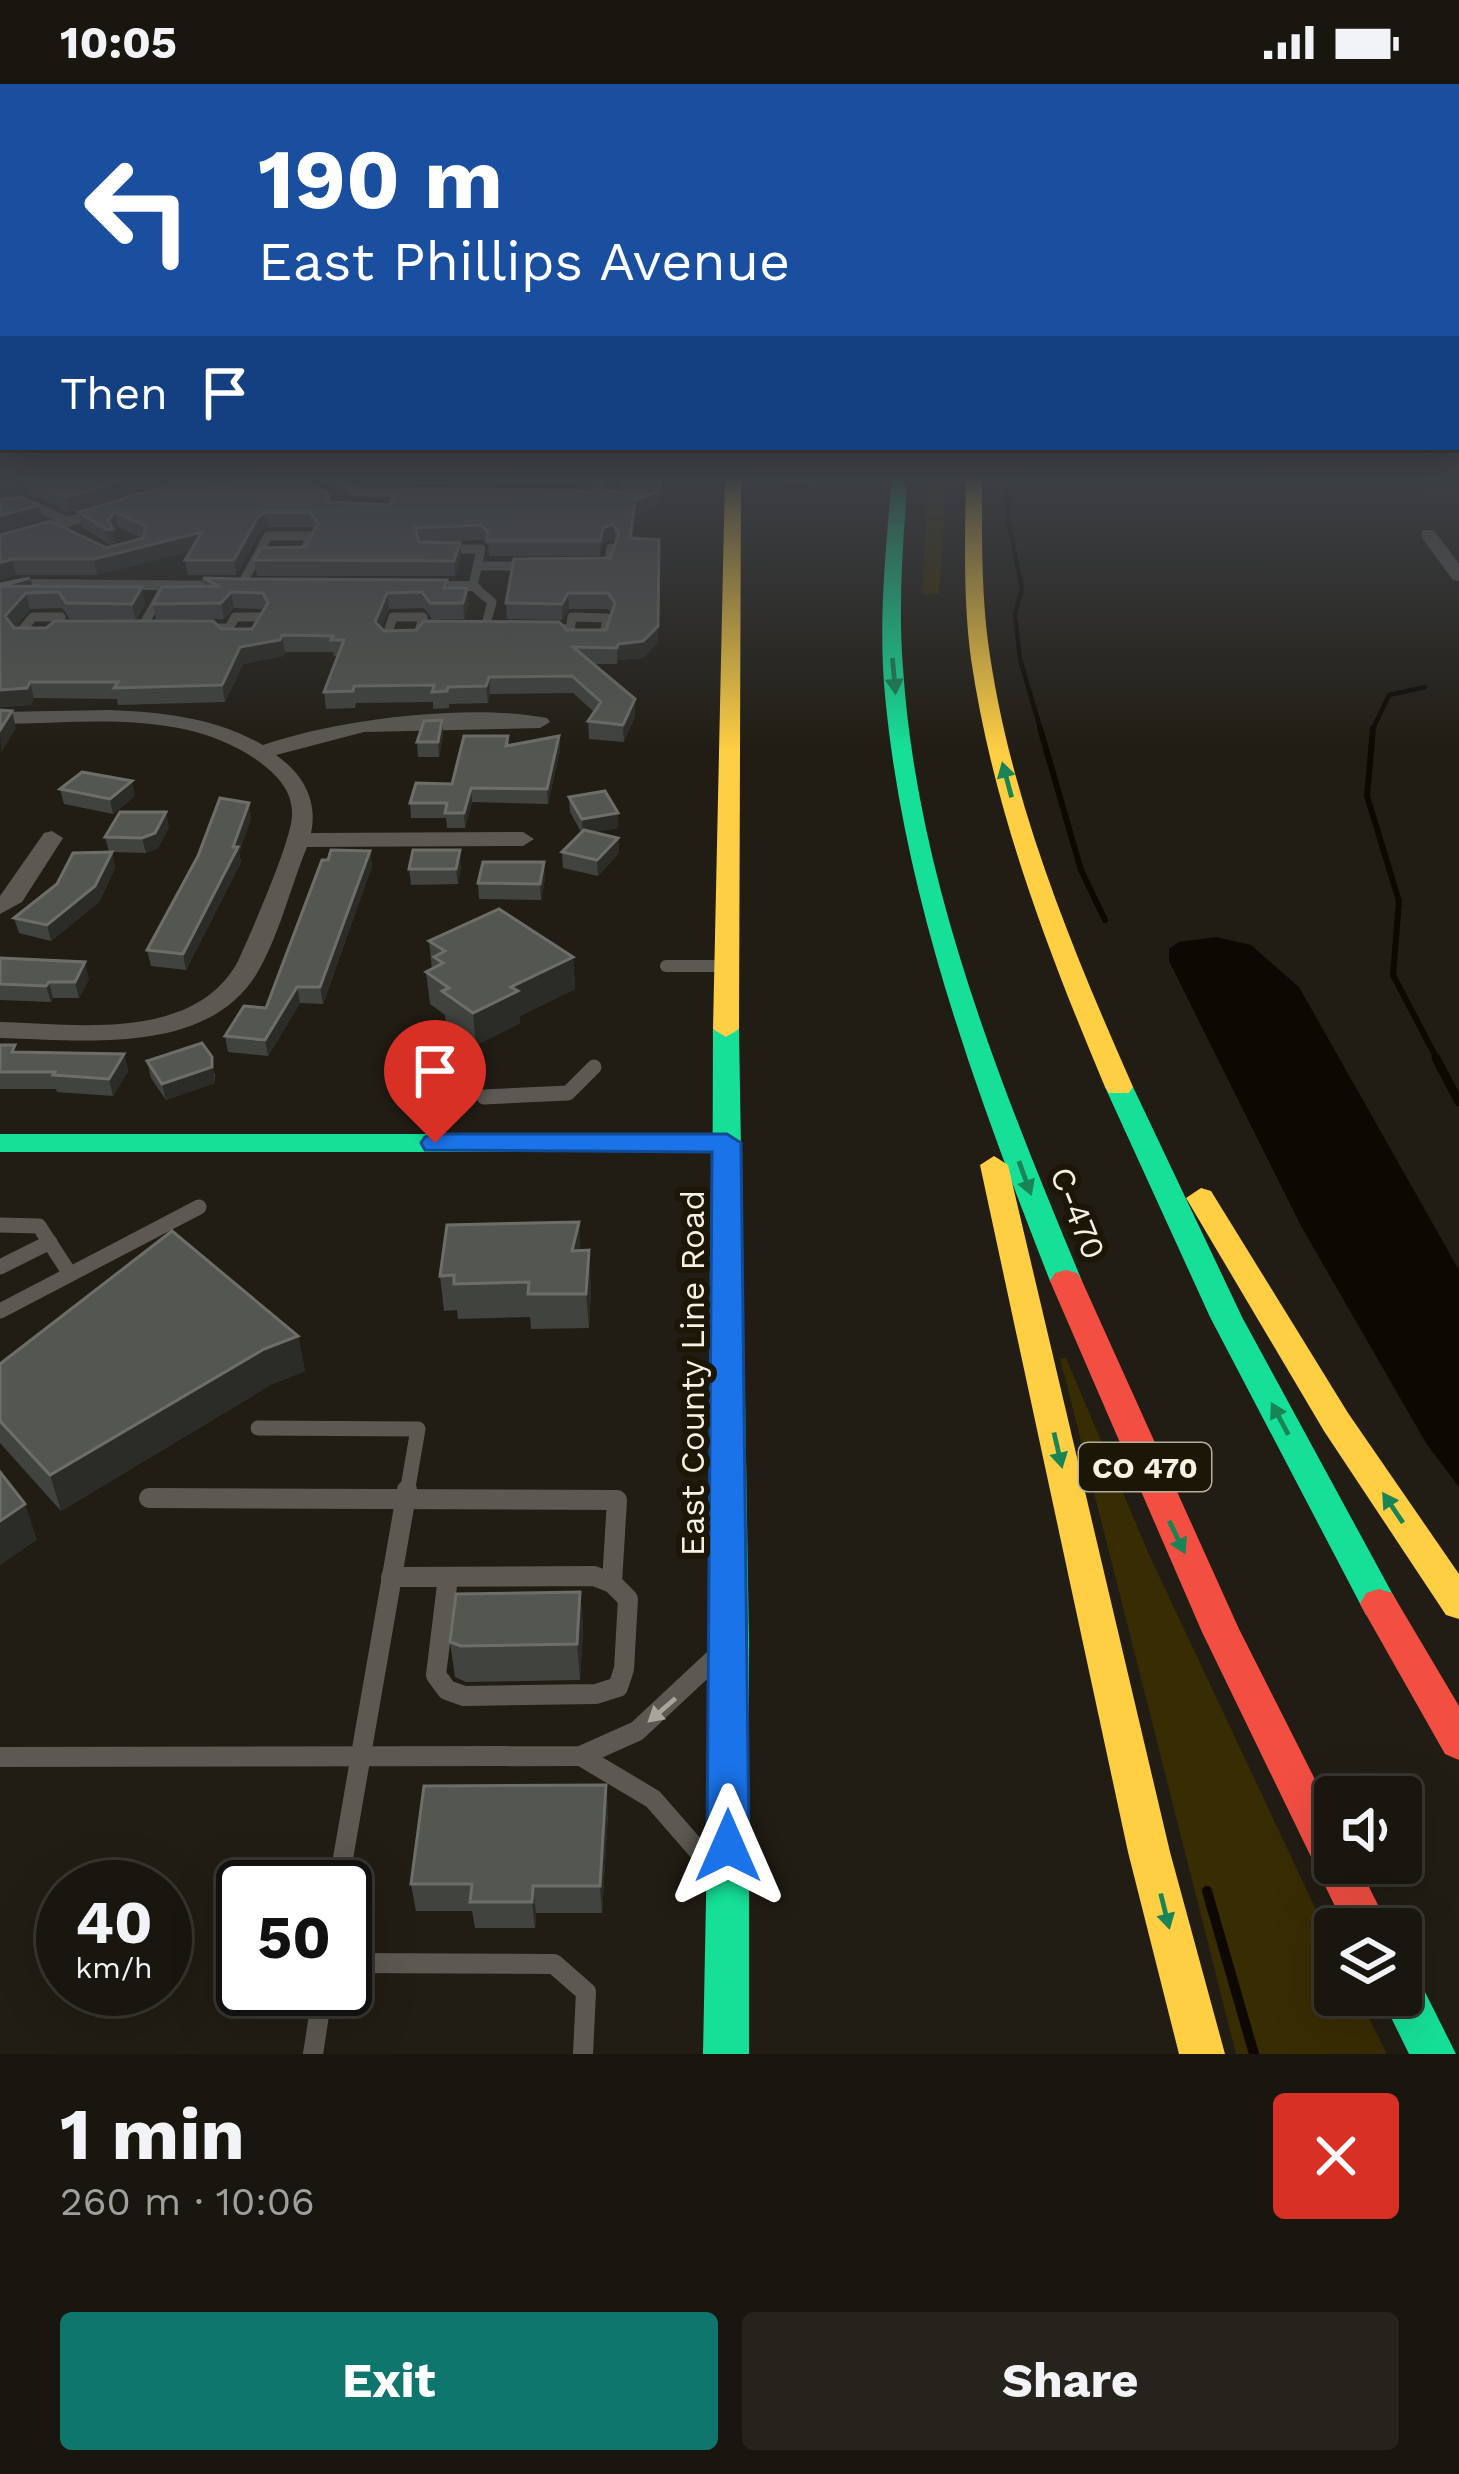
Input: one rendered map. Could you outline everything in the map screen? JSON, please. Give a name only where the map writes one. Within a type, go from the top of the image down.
[{"type":"main road","name":"East County Line Road","points":[[726,2054],[732,568]]},
{"type":"main road","name":"C-470","points":[[891,568],[894,682],[915,815],[960,988],[1032,1195],[1118,1406],[1358,1908]]},
{"type":"main road","points":[[973,568],[982,669],[1003,767],[1041,892],[1108,1066],[1212,1289],[1459,1742]]},
{"type":"main road","points":[[1041,892],[1072,924],[1138,1077],[1231,1251],[1336,1422],[1459,1604]]},
{"type":"main road","points":[[960,988],[951,1004],[1001,1191],[1149,1852],[1202,2054]]},
{"type":"main road","points":[[0,1144],[727,1143]]},
{"type":"main road","points":[[1413,2016],[1433,2054]]},
{"type":"street","points":[[6,584],[264,586]]},
{"type":"street","points":[[380,586],[473,586]]},
{"type":"street","points":[[0,718],[153,719],[218,733],[261,753],[296,787],[303,817],[245,970],[219,1000],[184,1018],[144,1028],[0,1030]]},
{"type":"street","points":[[261,753],[302,736],[360,723],[540,722]]},
{"type":"street","points":[[0,907],[14,897],[52,838]]},
{"type":"street","points":[[297,840],[523,839]]},
{"type":"lane","points":[[241,586],[251,568]]},
{"type":"lane","points":[[478,568],[473,586],[492,602],[485,628]]},
{"type":"lane","points":[[141,629],[165,586]]},
{"type":"lane","points":[[34,635],[18,635],[33,617],[61,617],[52,632],[76,628]]},
{"type":"lane","points":[[401,638],[386,638],[393,617],[423,617],[418,633],[442,628]]},
{"type":"lane","points":[[185,628],[229,628]]},
{"type":"lane","points":[[464,628],[506,628]]},
{"type":"lane","points":[[527,628],[570,628]]},
{"type":"lane","points":[[119,629],[163,629]]},
{"type":"lane","points":[[667,966],[727,966]]},
{"type":"lane","points":[[484,1097],[568,1093],[594,1067]]},
{"type":"lane","points":[[0,1311],[199,1207]]},
{"type":"lane","points":[[0,1226],[39,1226],[70,1274]]},
{"type":"lane","points":[[0,1267],[50,1242]]},
{"type":"lane","points":[[257,1428],[418,1429],[342,1860]]},
{"type":"lane","points":[[149,1498],[617,1500],[613,1583]]},
{"type":"lane","points":[[391,1577],[594,1576],[613,1583],[628,1599],[624,1669],[618,1687],[596,1694],[464,1696],[447,1690],[436,1675],[448,1577]]},
{"type":"lane","points":[[0,1757],[581,1756],[637,1731],[730,1643]]},
{"type":"lane","points":[[581,1756],[634,1781],[666,1808],[728,1886]]},
{"type":"lane","points":[[372,1963],[554,1964],[586,1992],[583,2054]]},
{"type":"lane","points":[[313,2054],[319,2016]]},
{"type":"shaded area","points":[[923,568],[941,568],[939,594],[922,594]]},
{"type":"shaded area","points":[[1216,937],[1251,945],[1299,987],[1459,1270],[1459,1487],[1426,1443],[1301,1226],[1169,961],[1169,949],[1179,942]]},
{"type":"shaded area","points":[[1060,1358],[1066,1358],[1151,1559],[1315,1908],[1314,2016],[1368,2016],[1387,2054],[1236,2054]]},
{"type":"building","points":[[512,568],[659,568],[658,626],[643,641],[618,644],[617,648],[573,647],[635,699],[623,725],[588,721],[601,702],[572,676],[489,677],[486,686],[432,692],[434,685],[354,686],[353,691],[324,692],[344,640],[331,640],[333,636],[282,635],[280,640],[240,647],[222,685],[114,688],[118,682],[30,682],[27,688],[0,690],[0,584],[30,578],[1,586],[142,587],[132,604],[66,603],[59,592],[26,593],[5,616],[14,628],[46,628],[55,621],[213,621],[221,629],[252,629],[268,603],[263,593],[231,592],[221,603],[153,604],[162,587],[218,586],[203,578],[447,580],[444,588],[467,588],[463,603],[430,603],[422,592],[387,593],[375,622],[384,631],[416,630],[424,621],[559,622],[567,630],[606,630],[615,603],[608,593],[568,593],[562,604],[506,603]]},
{"type":"building","points":[[0,710],[12,711],[0,730]]},
{"type":"building","points":[[442,720],[438,742],[417,742],[424,721]]},
{"type":"building","points":[[464,736],[508,736],[506,746],[559,736],[547,789],[471,788],[464,813],[445,813],[447,803],[410,803],[416,783],[452,784]]},
{"type":"building","points":[[82,772],[132,781],[110,799],[60,789]]},
{"type":"building","points":[[605,791],[618,813],[582,819],[569,797]]},
{"type":"building","points":[[220,798],[249,803],[233,847],[238,847],[183,954],[147,950],[198,856]]},
{"type":"building","points":[[120,812],[166,812],[155,833],[142,838],[105,837]]},
{"type":"building","points":[[584,830],[618,838],[597,860],[562,852]]},
{"type":"building","points":[[331,850],[370,851],[320,987],[297,987],[265,1040],[225,1036],[244,1006],[266,1008],[322,860],[328,860]]},
{"type":"building","points":[[413,850],[460,850],[456,869],[409,869]]},
{"type":"building","points":[[112,852],[95,886],[47,925],[14,918],[57,884],[73,853]]},
{"type":"building","points":[[483,862],[544,862],[540,884],[478,883]]},
{"type":"building","points":[[499,909],[573,957],[511,987],[518,991],[473,1013],[442,991],[449,988],[426,972],[443,963],[434,957],[445,951],[429,941]]},
{"type":"building","points":[[0,958],[85,962],[75,982],[0,984]]},
{"type":"building","points":[[202,1043],[212,1057],[212,1067],[162,1084],[147,1061]]},
{"type":"building","points":[[0,1045],[15,1045],[12,1052],[124,1054],[109,1079],[0,1072]]},
{"type":"building","points":[[579,1222],[572,1251],[589,1250],[586,1294],[528,1294],[529,1282],[454,1284],[454,1275],[440,1276],[447,1225]]},
{"type":"building","points":[[172,1231],[298,1336],[264,1349],[50,1475],[0,1421],[0,1364]]},
{"type":"building","points":[[0,1472],[25,1504],[0,1521]]},
{"type":"building","points":[[580,1592],[577,1644],[461,1646],[450,1642],[456,1594]]},
{"type":"building","points":[[606,1785],[600,1886],[533,1886],[532,1902],[470,1902],[472,1884],[411,1884],[424,1786]]},
{"type":"waterway","points":[[1018,568],[1022,589],[1015,614],[1020,659],[1041,731]]},
{"type":"waterway","points":[[1373,729],[1389,695],[1425,687]]},
{"type":"waterway","points":[[1040,728],[1081,870],[1105,920]]},
{"type":"waterway","points":[[1373,729],[1367,796],[1399,901],[1393,975],[1438,1061]]},
{"type":"waterway","points":[[1436,1058],[1459,1102]]},
{"type":"waterway","points":[[1207,1891],[1254,2054]]},
{"type":"traffic: fast","points":[[894,568],[895,695],[920,846],[984,1066],[1066,1281]]},
{"type":"traffic: fast","points":[[726,1029],[730,1643],[726,2054]]},
{"type":"traffic: fast","points":[[1119,1087],[1226,1317],[1379,1604]]},
{"type":"traffic: fast","points":[[0,1143],[551,1143]]},
{"type":"traffic: fast","points":[[1413,2016],[1433,2054]]},
{"type":"traffic: slow","points":[[726,1029],[732,568]]},
{"type":"traffic: slow","points":[[974,568],[978,636],[991,715],[1019,824],[1075,983],[1119,1087]]},
{"type":"traffic: slow","points":[[994,1165],[1149,1852],[1202,2054]]},
{"type":"traffic: slow","points":[[1201,1198],[1336,1422],[1459,1604]]},
{"type":"traffic: jam","points":[[551,1143],[727,1143]]},
{"type":"traffic: jam","points":[[1066,1281],[1221,1632],[1358,1908]]},
{"type":"traffic: jam","points":[[1379,1604],[1459,1742]]},
{"type":"route","points":[[435,1143],[727,1143],[728,1846]]}]
